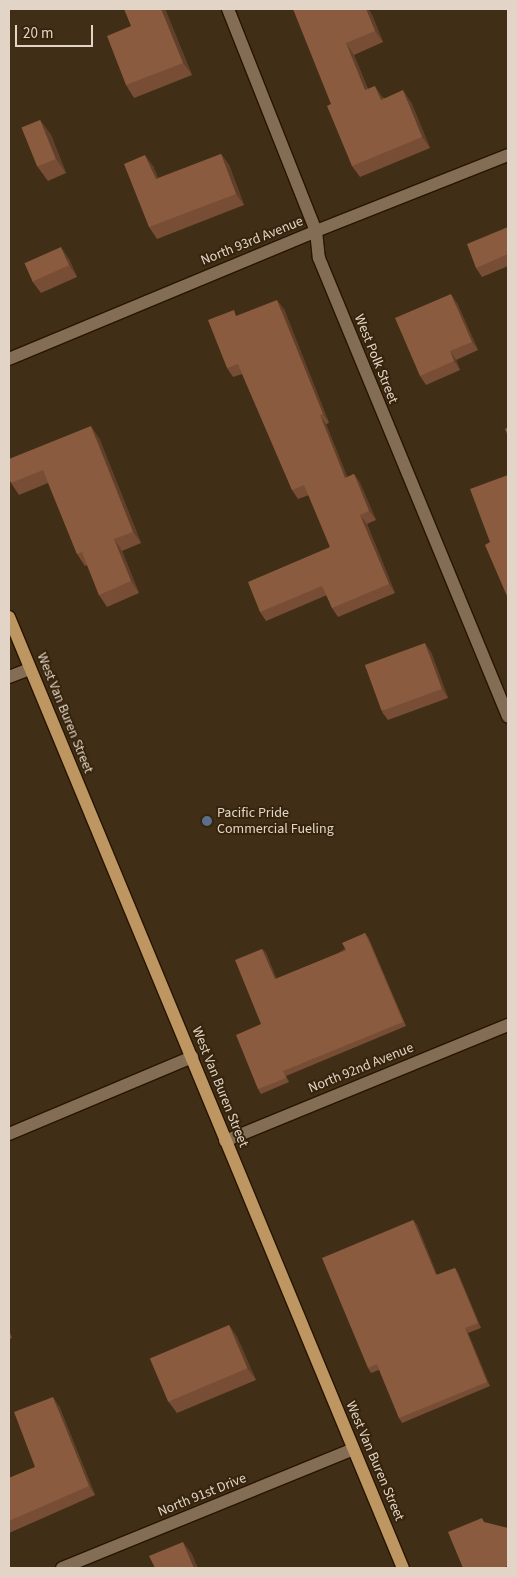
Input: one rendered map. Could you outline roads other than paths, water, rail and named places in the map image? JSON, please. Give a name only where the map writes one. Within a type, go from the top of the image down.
[{"type":"main road","name":"West Van Buren Street","points":[[9,617],[352,1449],[403,1568]]},
{"type":"street","name":"West Polk Street","points":[[228,9],[316,231],[319,258],[508,716]]},
{"type":"street","name":"North 93rd Avenue","points":[[9,359],[316,231],[508,155]]},
{"type":"street","points":[[9,677],[30,669]]},
{"type":"street","name":"North 92nd Avenue","points":[[225,1141],[508,1025]]},
{"type":"street","points":[[9,1134],[192,1057]]},
{"type":"street","name":"North 91st Drive","points":[[62,1568],[352,1449]]},
{"type":"place","name":"Pacific Pride Commercial Fueling","points":[[207,821]]}]
